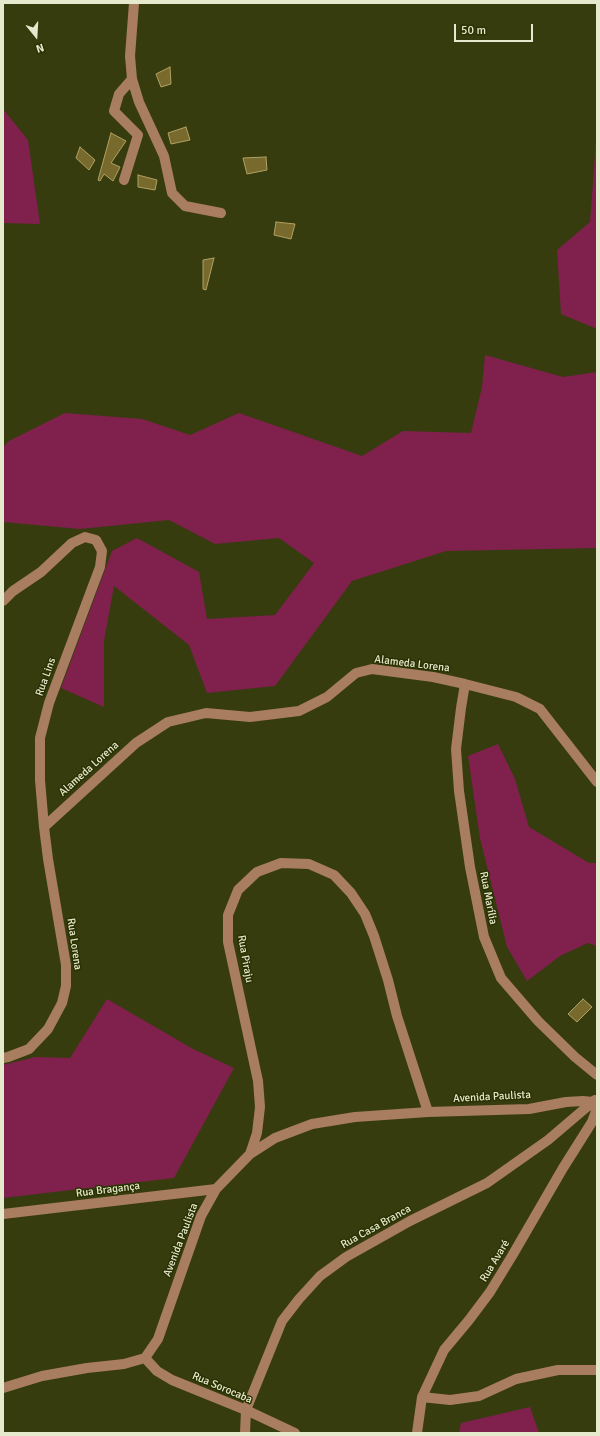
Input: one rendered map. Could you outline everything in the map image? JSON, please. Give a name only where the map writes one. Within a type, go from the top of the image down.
[{"type":"street","points":[[134,3],[130,56],[132,79],[139,102],[164,156],[172,193],[185,206],[221,213]]},
{"type":"street","points":[[124,180],[138,135],[114,111],[119,94],[132,79]]},
{"type":"street","name":"Rua Lins","points":[[3,601],[13,591],[42,572],[72,543],[85,537],[96,540],[102,551],[100,567],[49,703],[40,738],[40,780],[44,828]]},
{"type":"street","name":"Alameda Lorena","points":[[44,828],[136,743],[168,722],[206,713],[250,717],[299,711],[327,698],[356,673],[372,669],[433,677],[465,684],[516,697],[540,709],[597,782]]},
{"type":"street","name":"Rua Marília","points":[[465,684],[456,749],[459,790],[470,867],[484,937],[502,978],[538,1021],[575,1057],[597,1075]]},
{"type":"street","name":"Rua Lorena","points":[[3,1058],[29,1049],[48,1029],[62,1003],[66,986],[66,966],[44,828]]},
{"type":"street","name":"Rua Piraju","points":[[250,1154],[257,1133],[260,1107],[258,1087],[228,942],[228,915],[238,890],[257,872],[281,863],[308,864],[334,875],[351,893],[365,914],[379,950],[397,1016],[428,1112]]},
{"type":"street","name":"Avenida Paulista","points":[[145,1358],[158,1339],[201,1216],[216,1189],[250,1154],[275,1138],[312,1124],[355,1117],[428,1112],[529,1109],[566,1102],[595,1100]]},
{"type":"street","name":"Rua Avaré","points":[[417,1433],[422,1397],[444,1350],[490,1292],[592,1122],[596,1111],[595,1100]]},
{"type":"street","name":"Rua Casa Branca","points":[[245,1433],[246,1410],[282,1321],[299,1299],[320,1276],[346,1257],[410,1221],[487,1183],[548,1140],[595,1100]]},
{"type":"street","name":"Rua Bragança","points":[[3,1214],[216,1189]]},
{"type":"street","points":[[3,1388],[42,1376],[87,1368],[124,1364],[145,1358]]},
{"type":"street","name":"Rua Sorocaba","points":[[145,1358],[157,1371],[172,1380],[246,1410],[295,1433]]},
{"type":"street","points":[[422,1397],[450,1400],[479,1396],[516,1379],[558,1370],[597,1370]]},
{"type":"shaded area","points":[[3,109],[28,140],[40,224],[3,223]]},
{"type":"shaded area","points":[[597,127],[597,329],[561,314],[557,250],[590,222]]},
{"type":"shaded area","points":[[485,355],[563,377],[597,372],[597,548],[446,551],[352,581],[275,686],[207,693],[189,645],[114,586],[104,641],[104,707],[61,688],[112,551],[137,538],[199,572],[207,619],[275,615],[314,563],[279,538],[215,544],[169,520],[80,529],[3,522],[3,447],[9,441],[65,413],[142,419],[190,435],[239,413],[362,456],[403,431],[471,433],[482,387]]},
{"type":"shaded area","points":[[498,744],[515,779],[529,827],[589,863],[597,863],[597,946],[588,943],[560,956],[527,981],[507,947],[480,838],[468,756]]},
{"type":"shaded area","points":[[107,999],[193,1049],[234,1068],[174,1178],[3,1198],[3,1065],[35,1057],[70,1058]]},
{"type":"shaded area","points":[[530,1407],[539,1433],[459,1433],[461,1423]]},
{"type":"building","points":[[170,67],[171,84],[161,87],[156,74]]},
{"type":"building","points":[[186,127],[190,140],[171,144],[168,133]]},
{"type":"building","points":[[111,133],[126,141],[111,163],[120,167],[113,181],[104,174],[100,181],[98,180]]},
{"type":"building","points":[[80,147],[95,160],[89,170],[76,158]]},
{"type":"building","points":[[266,157],[267,170],[247,174],[243,158]]},
{"type":"building","points":[[138,175],[157,180],[155,190],[138,187]]},
{"type":"building","points":[[276,222],[295,224],[291,239],[274,235]]},
{"type":"building","points":[[214,258],[206,290],[203,289],[203,260]]},
{"type":"building","points":[[583,999],[592,1007],[577,1022],[568,1014]]}]
